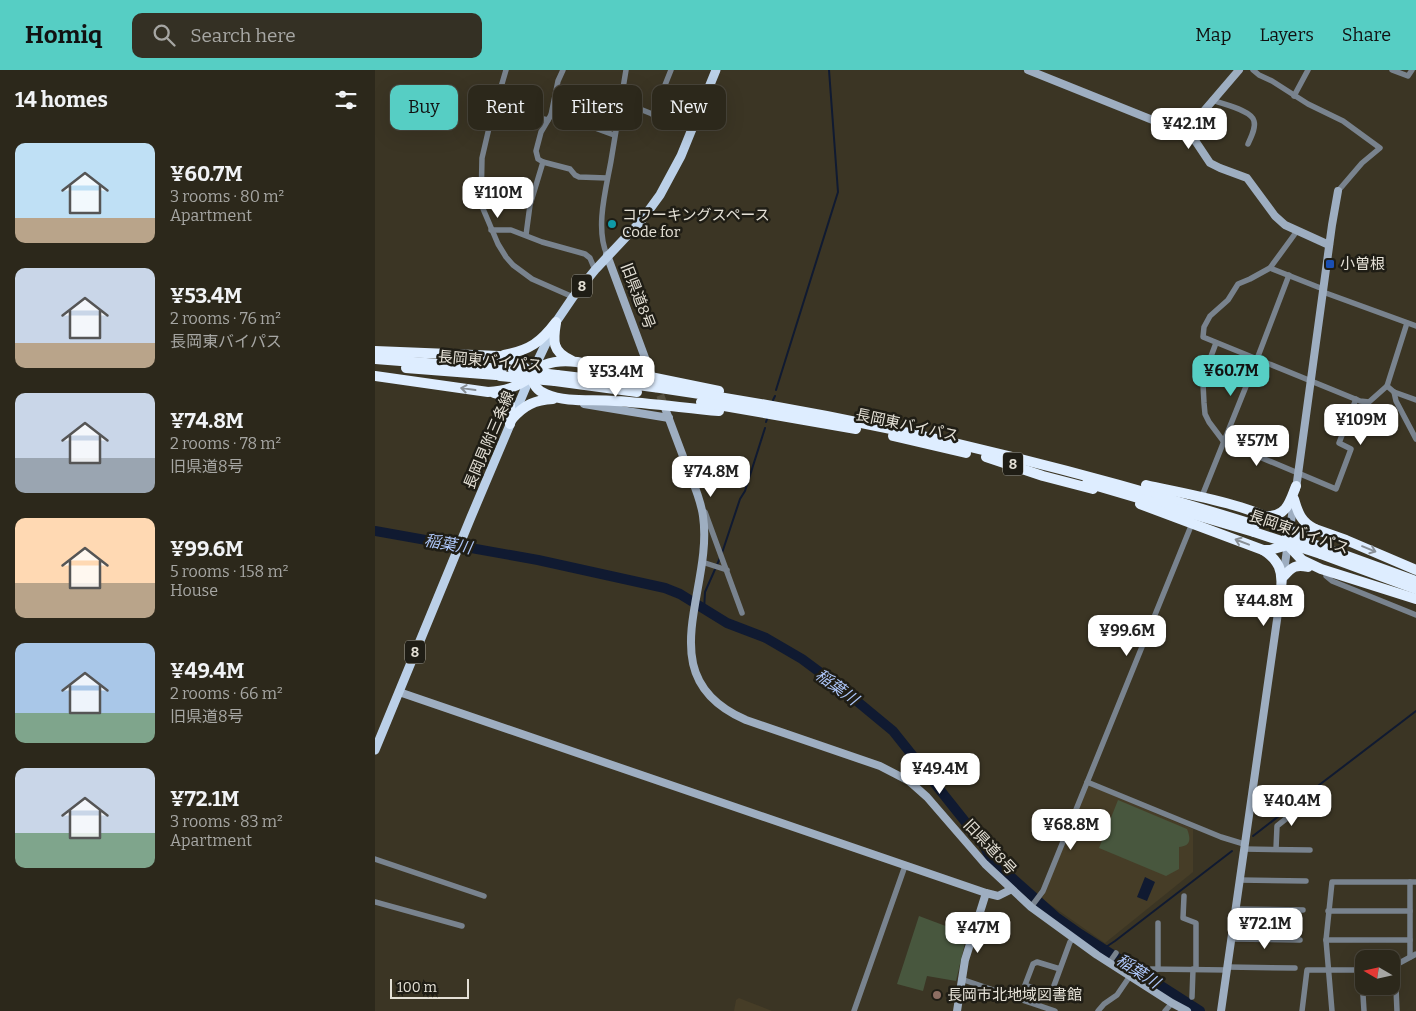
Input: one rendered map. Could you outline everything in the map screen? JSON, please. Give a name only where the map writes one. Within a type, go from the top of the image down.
[{"type":"highway","points":[[499,356],[531,348],[556,322]]},
{"type":"highway","points":[[556,322],[554,338],[556,350],[562,356],[581,363],[748,398],[778,407]]},
{"type":"highway","points":[[375,351],[499,356],[513,359],[520,362],[541,392],[571,399]]},
{"type":"highway","name":"長岡東バイパス","points":[[375,359],[556,378],[621,382],[778,407],[918,434],[1147,492],[1416,581]]},
{"type":"highway","points":[[488,392],[506,390],[521,384],[539,367],[554,362],[581,363]]},
{"type":"highway","name":"長岡東バイパス","points":[[375,366],[501,372]]},
{"type":"highway","points":[[375,376],[488,392],[504,396],[508,400],[511,410],[511,422]]},
{"type":"highway","name":"長岡東バイパス","points":[[556,378],[861,430],[986,457],[1255,528]]},
{"type":"highway","points":[[511,422],[520,410],[532,402],[571,399],[615,401],[748,414],[767,413]]},
{"type":"highway","name":"8","points":[[1006,455],[1233,506],[1265,516],[1280,524],[1290,534]]},
{"type":"highway","name":"8","points":[[986,457],[1148,506],[1263,550],[1288,546]]},
{"type":"highway","points":[[1265,516],[1277,514],[1286,509],[1296,486]]},
{"type":"highway","points":[[1294,499],[1297,511],[1303,521],[1315,529],[1416,570]]},
{"type":"highway","points":[[1290,534],[1304,529],[1315,529]]},
{"type":"highway","points":[[1288,546],[1302,560],[1324,570],[1416,600]]},
{"type":"highway","points":[[1263,550],[1279,566],[1282,578],[1281,589]]},
{"type":"highway","name":"長岡東バイパス","points":[[1321,551],[1416,589]]},
{"type":"highway","points":[[1284,576],[1297,565],[1324,570]]},
{"type":"main road","name":"長岡見附三条線","points":[[710,85],[716,70]]},
{"type":"main road","name":"長岡見附三条線","points":[[399,692],[511,422],[556,322],[573,297],[607,255],[641,221],[660,195],[681,156],[692,130]]},
{"type":"main road","name":"8","points":[[375,750],[399,692]]},
{"type":"street","points":[[502,85],[506,70]]},
{"type":"street","points":[[563,70],[558,81],[549,117],[541,132],[536,151],[538,159],[570,169],[575,176],[607,178]]},
{"type":"street","points":[[623,85],[626,70]]},
{"type":"street","points":[[665,85],[671,70]]},
{"type":"street","points":[[1028,70],[1185,133],[1196,142],[1210,163],[1247,178],[1281,221],[1297,231],[1329,245]]},
{"type":"street","points":[[1185,133],[1239,70]]},
{"type":"street","points":[[1221,1011],[1338,191],[1362,163],[1380,148],[1343,121],[1308,104],[1253,70]]},
{"type":"street","points":[[1294,96],[1309,70]]},
{"type":"street","points":[[1392,70],[1408,76],[1412,70]]},
{"type":"street","points":[[1212,100],[1252,116],[1255,124],[1248,144]]},
{"type":"street","points":[[543,118],[568,118],[614,135]]},
{"type":"street","points":[[490,130],[481,168],[481,204],[491,230],[506,257],[525,274],[539,283],[573,297]]},
{"type":"street","points":[[607,255],[603,247],[601,231],[615,130]]},
{"type":"street","points":[[526,235],[530,205],[543,162]]},
{"type":"street","points":[[491,230],[511,230],[542,242],[588,255],[595,270]]},
{"type":"street","points":[[1297,231],[1270,268],[1250,280],[1238,284],[1228,300],[1210,316],[1204,327],[1203,337],[1356,399],[1369,402],[1387,386],[1407,323]]},
{"type":"street","name":"旧県道8号","points":[[607,255],[651,374]]},
{"type":"street","points":[[1270,268],[1416,326]]},
{"type":"street","points":[[1202,496],[1289,275]]},
{"type":"street","points":[[1216,343],[1204,375],[1203,394],[1205,414],[1224,442],[1335,489],[1351,449],[1339,443],[1356,399]]},
{"type":"street","points":[[581,363],[593,361],[635,367],[648,366]]},
{"type":"street","points":[[1387,386],[1394,392],[1416,400]]},
{"type":"street","points":[[1394,392],[1396,401],[1416,439]]},
{"type":"street","points":[[571,399],[580,403],[669,418]]},
{"type":"street","points":[[665,408],[742,613]]},
{"type":"street","points":[[698,494],[704,528],[702,562],[727,570]]},
{"type":"street","points":[[1031,907],[1043,891],[1191,526]]},
{"type":"street","name":"旧県道8号","points":[[702,562],[696,595],[691,647],[694,666],[702,685],[713,700],[726,710],[746,720],[873,763],[909,781],[927,797],[1010,890],[1073,939],[1187,1011]]},
{"type":"street","points":[[1324,570],[1325,576],[1332,581],[1416,615]]},
{"type":"street","points":[[399,692],[986,893],[998,896],[1010,890]]},
{"type":"street","points":[[1087,782],[1244,847],[1310,850]]},
{"type":"street","points":[[1276,849],[1277,826],[1292,814],[1315,814]]},
{"type":"street","points":[[375,859],[484,896]]},
{"type":"street","points":[[854,1011],[905,866]]},
{"type":"street","points":[[1239,880],[1306,881]]},
{"type":"street","points":[[1332,1011],[1326,940],[1332,882],[1413,882],[1410,940],[1413,955],[1400,962]]},
{"type":"street","points":[[957,1011],[961,979],[969,943],[986,893]]},
{"type":"street","points":[[1184,896],[1183,918],[1196,923],[1192,997]]},
{"type":"street","points":[[375,902],[462,926]]},
{"type":"street","points":[[1235,910],[1303,910]]},
{"type":"street","points":[[1328,911],[1410,911]]},
{"type":"street","points":[[1158,923],[1158,969]]},
{"type":"street","points":[[1060,969],[1037,962],[1033,964],[1025,985],[1051,992],[1053,988],[1070,942],[1073,939]]},
{"type":"street","points":[[1231,939],[1300,940]]},
{"type":"street","points":[[1326,940],[1410,940]]},
{"type":"street","points":[[1110,962],[1116,953]]},
{"type":"street","points":[[1148,969],[1295,968]]},
{"type":"street","points":[[1302,1011],[1307,970],[1355,970]]},
{"type":"street","points":[[1098,1011],[1103,1004],[1117,994],[1130,976]]},
{"type":"street","points":[[961,979],[1055,1011]]},
{"type":"street","points":[[1363,995],[1364,1011]]},
{"type":"street","points":[[1396,995],[1397,1011]]},
{"type":"street","points":[[1165,1011],[1172,1003]]},
{"type":"shaded area","points":[[1088,786],[1193,829],[1193,872],[1105,943],[1042,899]]},
{"type":"shaded area","points":[[739,998],[772,1011],[734,1011],[736,1000]]},
{"type":"green space","points":[[1118,800],[1187,829],[1189,836],[1188,844],[1179,847],[1179,869],[1166,876],[1099,848]]},
{"type":"green space","points":[[919,916],[967,934],[956,981],[927,976],[923,991],[897,984]]},
{"type":"water","points":[[1145,877],[1155,882],[1147,901],[1137,897]]},
{"type":"waterway","points":[[776,390],[838,192],[829,70]]},
{"type":"waterway","points":[[773,400],[775,396]]},
{"type":"waterway","points":[[722,553],[740,499],[745,491],[765,428]]},
{"type":"waterway","name":"稲葉川","points":[[375,531],[538,560],[665,588],[680,594],[727,623],[766,638],[802,659],[893,731],[983,844],[996,868],[1010,876],[1056,917],[1080,934],[1200,1011]]},
{"type":"waterway","points":[[704,610],[705,592],[720,558]]},
{"type":"waterway","points":[[1253,836],[1416,711]]},
{"type":"waterway","points":[[1103,949],[1232,851]]},
{"type":"tunnel","points":[[656,384],[665,408]]},
{"type":"place","name":"コワーキングスペース Code for","points":[[612,224]]},
{"type":"place","name":"小曽根","points":[[1330,264]]},
{"type":"place","name":"長岡市北地域図書館","points":[[937,995]]}]
